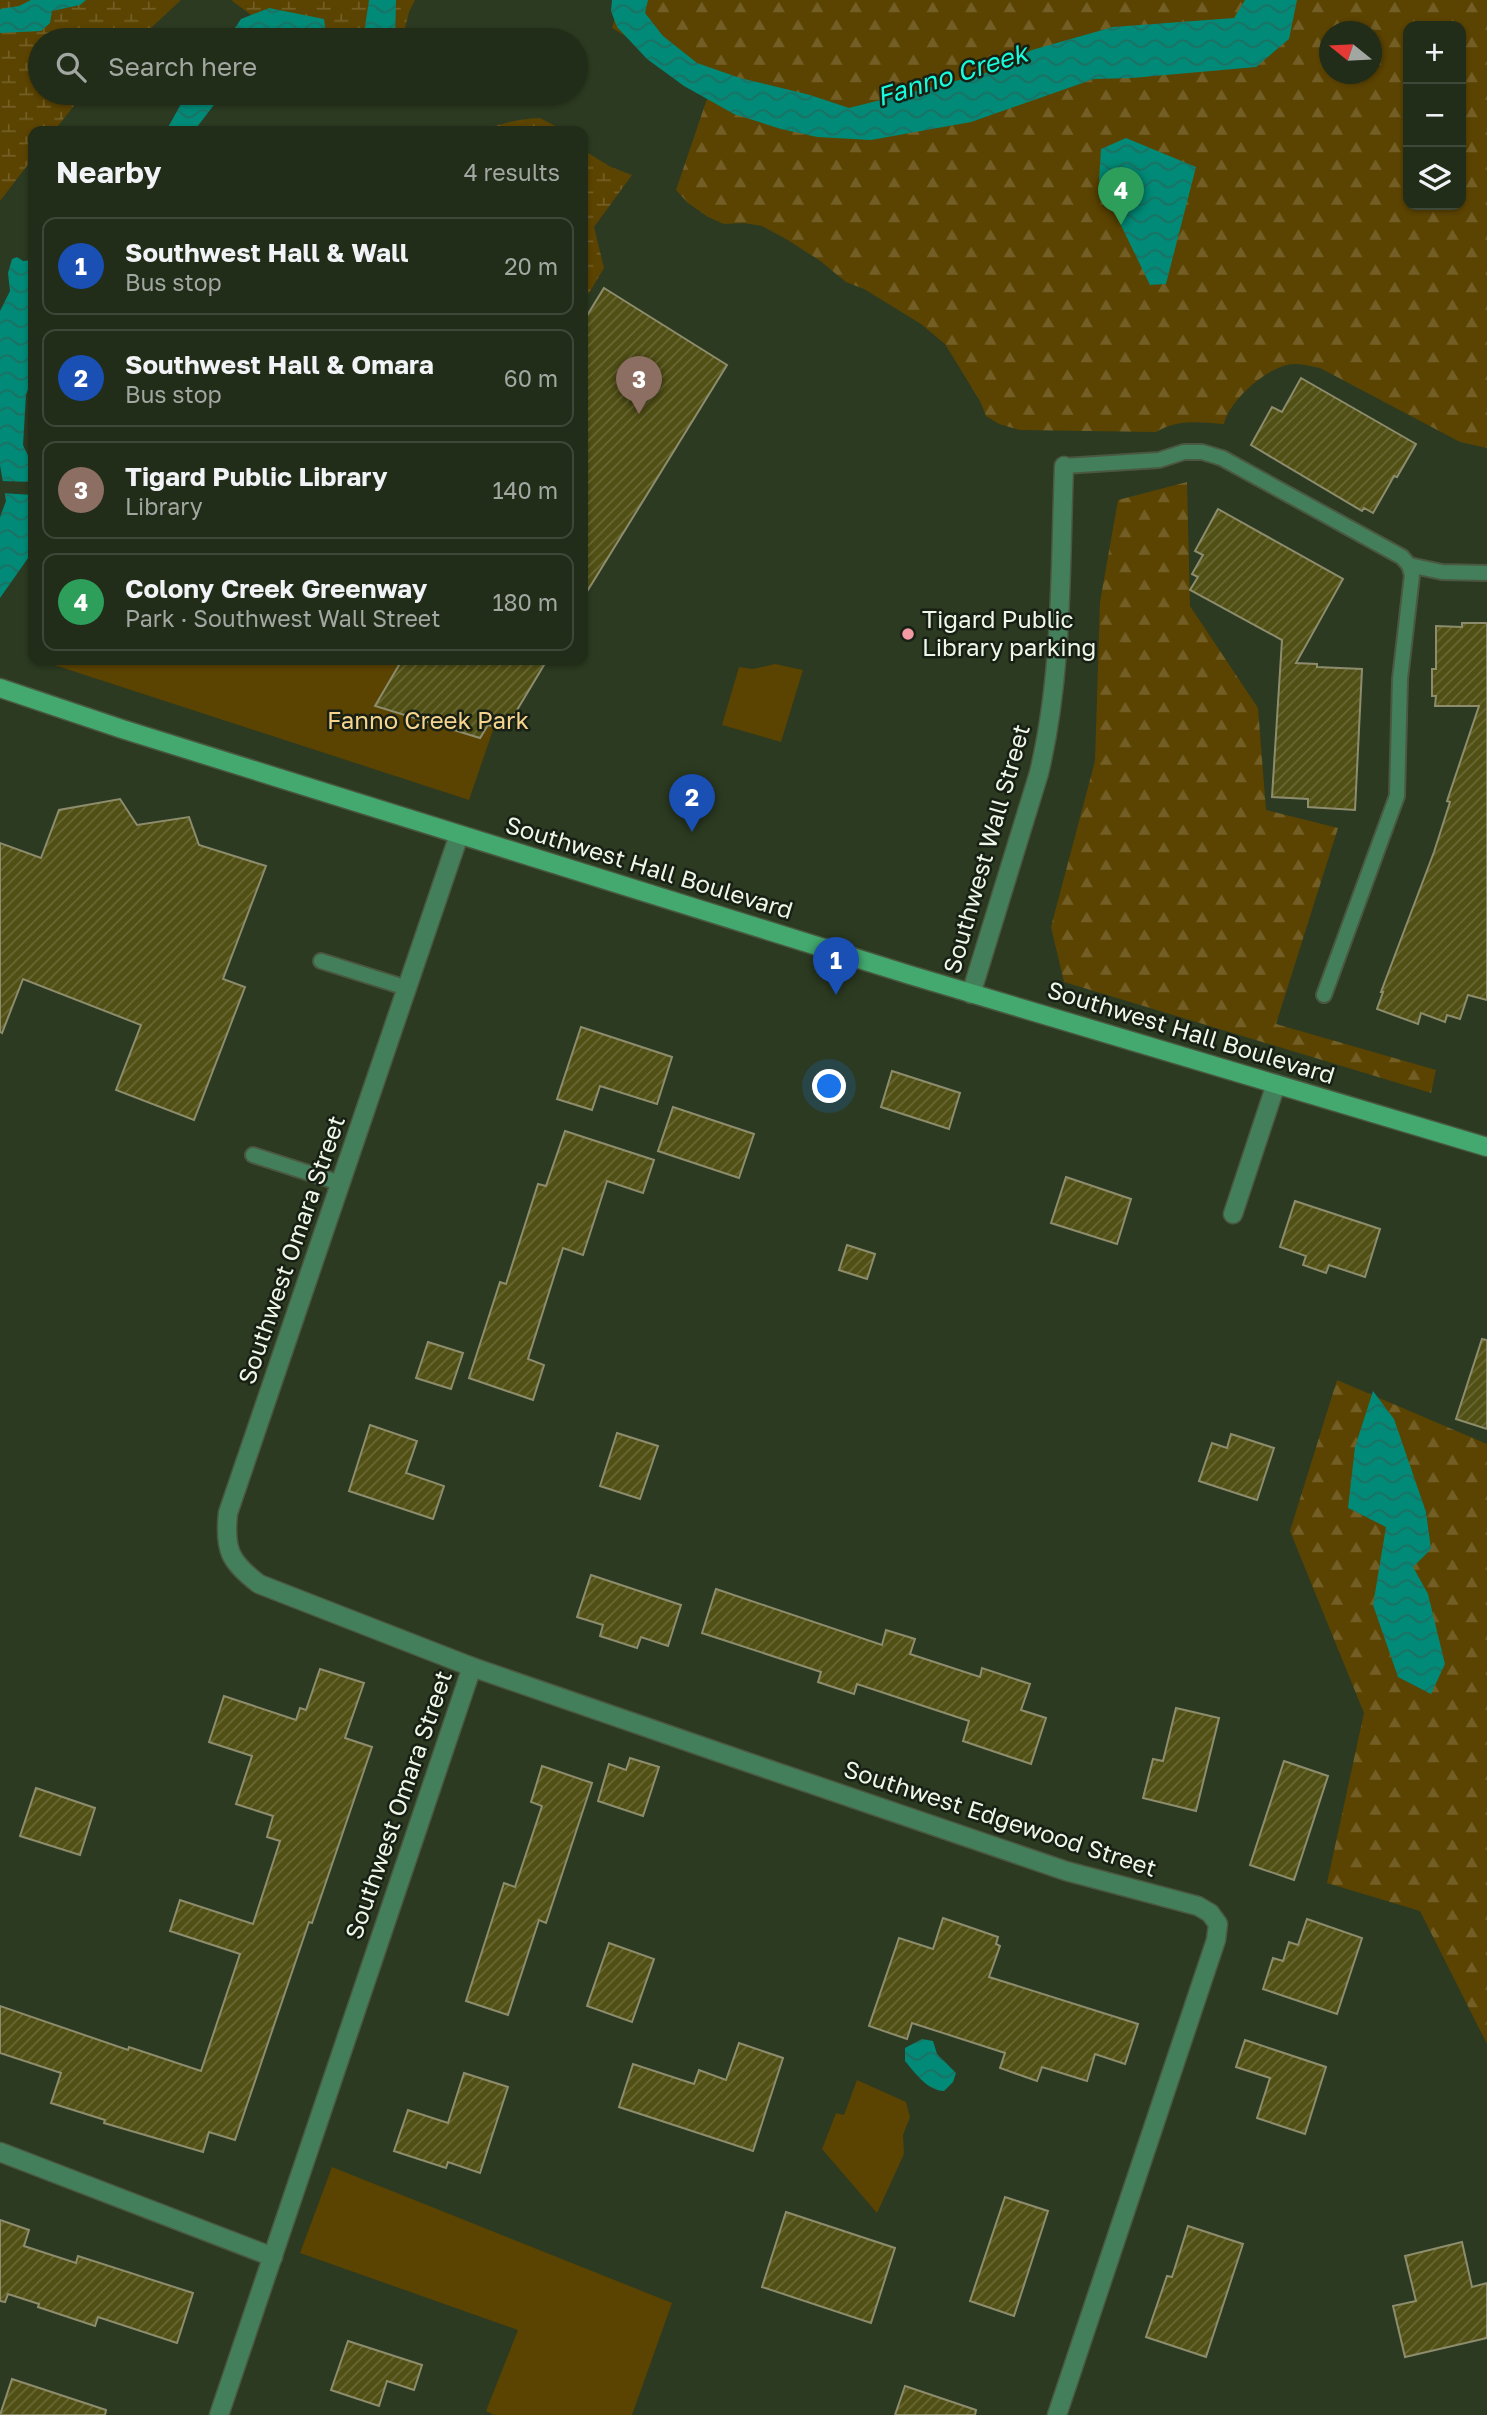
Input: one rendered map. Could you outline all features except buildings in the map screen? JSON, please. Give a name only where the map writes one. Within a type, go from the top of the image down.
[{"type":"main road","name":"Southwest Hall Boulevard","points":[[0,688],[122,729],[971,994],[1487,1147]]},
{"type":"street","name":"Southwest Wall Street","points":[[971,994],[1047,740],[1054,692],[1064,466]]},
{"type":"street","name":"Southwest Omara Street","points":[[219,2415],[471,1667],[259,1584],[245,1574],[228,1551],[225,1535],[228,1513],[459,835]]},
{"type":"street","points":[[1233,1214],[1276,1084]]},
{"type":"street","name":"Southwest Edgewood Street","points":[[471,1667],[1066,1871],[1198,1906],[1210,1913],[1218,1924],[1216,1940],[1058,2415]]},
{"type":"street","points":[[0,2152],[273,2257]]},
{"type":"lane","points":[[1064,466],[1159,460],[1184,452],[1202,452],[1222,458],[1402,557],[1409,565],[1412,575],[1400,679],[1396,796],[1324,995]]},
{"type":"lane","points":[[1409,565],[1442,572],[1487,573]]},
{"type":"lane","points":[[321,961],[407,988]]},
{"type":"lane","points":[[253,1155],[340,1182]]},
{"type":"green space","points":[[0,0],[181,0],[151,28],[28,28],[28,105],[75,105],[58,126],[28,126],[28,165],[0,201]]},
{"type":"green space","points":[[231,0],[415,0],[405,28],[268,28]]},
{"type":"green space","points":[[620,0],[1487,0],[1487,448],[1460,442],[1320,368],[1299,364],[1278,368],[1258,380],[1233,406],[1224,424],[1180,423],[1156,432],[1020,430],[999,424],[986,416],[980,401],[945,344],[921,324],[864,289],[846,282],[819,260],[786,239],[762,226],[724,224],[708,217],[688,203],[676,190],[711,87],[612,28]]},
{"type":"green space","points":[[540,118],[555,126],[496,126]]},
{"type":"green space","points":[[588,153],[611,167],[632,175],[594,227],[604,268],[588,295]]},
{"type":"green space","points":[[1187,482],[1190,606],[1258,708],[1266,810],[1338,828],[1276,1024],[1436,1070],[1431,1093],[1064,982],[1051,927],[1095,761],[1100,602],[1118,500]]},
{"type":"green space","points":[[775,664],[803,670],[781,742],[722,725],[739,667],[753,669]]},
{"type":"green space","name":"Fanno Creek Park","points":[[54,665],[515,665],[469,800]]},
{"type":"green space","points":[[1337,1380],[1487,1444],[1487,2044],[1420,1911],[1327,1883],[1364,1713],[1290,1531]]},
{"type":"green space","points":[[857,2080],[906,2102],[910,2117],[903,2135],[904,2154],[877,2213],[822,2149],[836,2113],[844,2115]]},
{"type":"green space","points":[[332,2167],[672,2303],[632,2415],[494,2415],[486,2411],[518,2330],[300,2253]]},
{"type":"water","points":[[31,0],[86,0],[80,5],[52,11],[50,23],[44,28],[0,33],[0,9],[19,6]]},
{"type":"water","points":[[369,0],[396,0],[395,28],[365,28]]},
{"type":"water","points":[[612,0],[648,0],[645,13],[663,36],[697,63],[740,78],[810,95],[849,108],[983,74],[1032,50],[1113,27],[1234,18],[1245,0],[1297,0],[1289,39],[1256,67],[1094,79],[971,122],[871,140],[817,137],[734,114],[684,86],[647,59],[617,27],[611,11]]},
{"type":"water","points":[[269,8],[324,19],[325,28],[235,28],[241,19]]},
{"type":"water","points":[[180,105],[214,105],[198,126],[169,126]]},
{"type":"water","points":[[1126,138],[1196,167],[1166,284],[1150,285],[1099,180],[1101,149]]},
{"type":"water","points":[[17,257],[28,260],[28,389],[23,445],[28,456],[28,558],[0,598],[0,517],[6,501],[0,465],[0,311],[10,291],[8,273],[12,259]]},
{"type":"water","points":[[1373,1391],[1394,1419],[1426,1512],[1431,1549],[1413,1567],[1428,1594],[1445,1664],[1431,1694],[1398,1677],[1373,1605],[1386,1527],[1348,1508],[1355,1447]]},
{"type":"water","points":[[922,2039],[933,2041],[937,2054],[956,2073],[953,2082],[944,2091],[927,2085],[905,2061],[905,2048]]},
{"type":"pier","points":[[0,481],[28,482],[28,495],[1,493]]},
{"type":"place","name":"Colony Creek Greenway","points":[[1121,225]]},
{"type":"place","name":"Tigard Public Library","points":[[639,414]]},
{"type":"place","name":"Tigard Public Library parking","points":[[908,634]]},
{"type":"place","name":"Southwest Hall & Omara","points":[[692,832]]},
{"type":"place","name":"Southwest Hall & Wall","points":[[836,995]]},
{"type":"water label","name":"Fanno Creek","points":[[952,75]]}]
